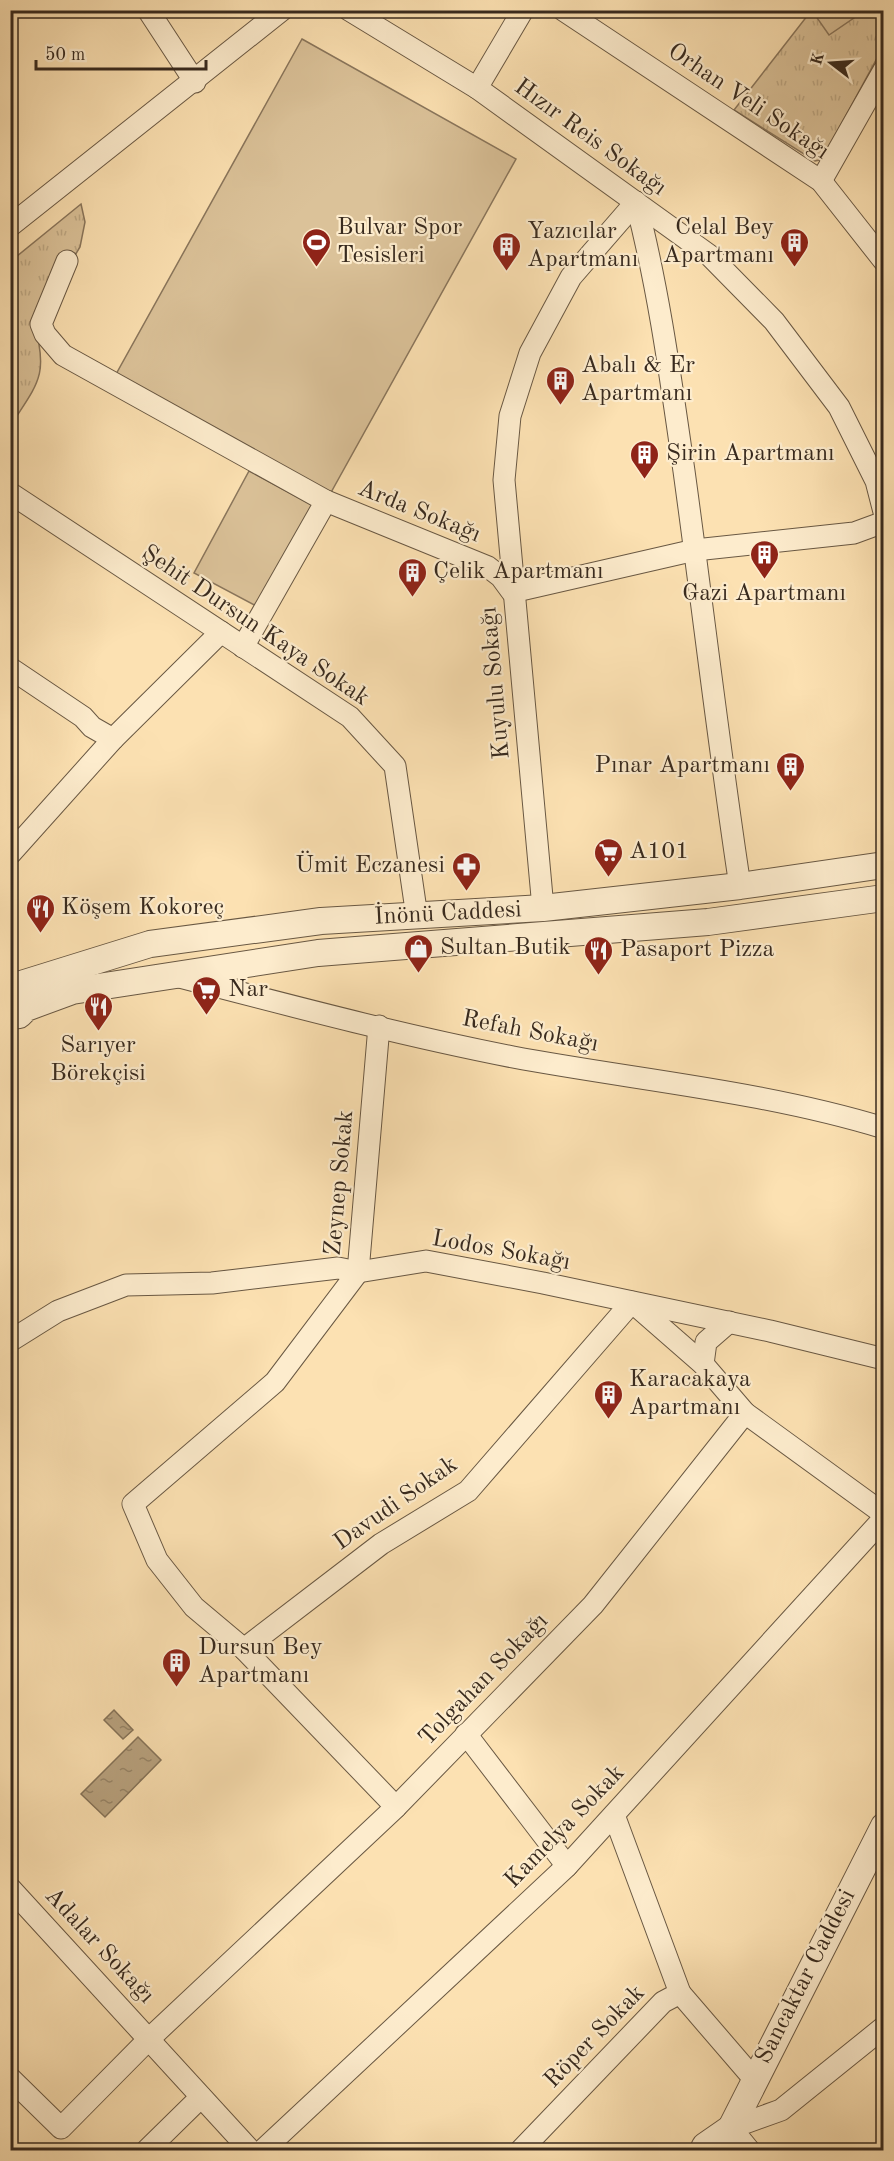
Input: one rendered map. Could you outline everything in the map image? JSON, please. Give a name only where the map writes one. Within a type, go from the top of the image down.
[{"type":"street","points":[[148,10],[195,82]]},
{"type":"street","points":[[10,226],[195,82],[282,10]]},
{"type":"street","name":"Hızır Reis Sokağı","points":[[349,10],[477,88],[709,255],[774,321],[839,407],[876,481],[884,512]]},
{"type":"street","name":"Hızır Reis Sokağı","points":[[477,88],[523,10]]},
{"type":"street","name":"Orhan Veli Sokağı","points":[[563,10],[821,181],[884,261]]},
{"type":"street","points":[[821,181],[884,70]]},
{"type":"street","points":[[636,202],[649,254],[662,331],[695,550],[719,751],[740,886]]},
{"type":"street","name":"Kuyulu Sokağı","points":[[543,908],[512,592],[504,480],[514,406],[531,353],[572,277],[636,202]]},
{"type":"street","name":"Arda Sokağı","points":[[67,261],[41,324],[45,334],[63,355],[326,501],[488,567],[501,577],[512,592]]},
{"type":"street","name":"Şehit Dursun Kaya Sokak","points":[[10,493],[350,717],[395,766],[417,917]]},
{"type":"street","points":[[243,647],[326,501]]},
{"type":"street","points":[[512,592],[695,550],[854,533],[884,522]]},
{"type":"street","points":[[10,854],[113,739],[220,632]]},
{"type":"street","points":[[10,668],[83,717],[92,728],[113,739]]},
{"type":"street","name":"İnönü Caddesi","points":[[15,994],[150,944],[321,921],[543,908],[740,886],[884,865]]},
{"type":"street","name":"İnönü Caddesi","points":[[15,994],[72,991],[318,953],[708,922],[884,898]]},
{"type":"street","name":"Refah Sokağı","points":[[170,975],[512,1056],[755,1096],[884,1128]]},
{"type":"street","name":"Zeynep Sokak","points":[[244,1649],[194,1607],[157,1560],[133,1504],[275,1382],[358,1272],[379,1026]]},
{"type":"street","name":"Lodos Sokağı","points":[[10,1341],[58,1311],[126,1284],[212,1283],[338,1268],[358,1272],[426,1261],[729,1322],[884,1359]]},
{"type":"street","points":[[632,1302],[703,1365],[745,1413],[884,1516]]},
{"type":"street","name":"Davudi Sokak","points":[[244,1649],[381,1544],[468,1491],[632,1302]]},
{"type":"street","points":[[703,1365],[706,1342],[729,1322]]},
{"type":"street","name":"Tolgahan Sokağı","points":[[10,2078],[61,2128],[149,2039],[396,1807],[593,1605],[745,1413]]},
{"type":"street","name":"Kamelya Sokak","points":[[263,2151],[567,1866],[884,1516]]},
{"type":"street","points":[[244,1649],[396,1807]]},
{"type":"street","points":[[466,1734],[567,1866]]},
{"type":"street","points":[[614,1815],[680,1993]]},
{"type":"street","name":"Sancaktar Caddesi","points":[[730,2139],[754,2079],[884,1826]]},
{"type":"street","name":"Adalar Sokağı","points":[[10,1888],[149,2039]]},
{"type":"street","name":"Röper Sokak","points":[[521,2151],[663,2002],[680,1993],[754,2079]]},
{"type":"street","points":[[703,2151],[705,2146],[730,2139],[781,2110],[884,2027]]},
{"type":"street","points":[[149,2039],[250,2151]]},
{"type":"street","points":[[147,2151],[201,2097]]},
{"type":"street","points":[[730,2139],[749,2151]]},
{"type":"green space","points":[[821,10],[864,11],[829,35],[815,15]]},
{"type":"green space","points":[[811,11],[883,11],[883,47],[824,156],[815,161],[734,110]]},
{"type":"green space","name":"Bulvar Spor Tesisleri","points":[[302,39],[516,159],[329,496],[115,376]]},
{"type":"green space","points":[[81,204],[85,222],[80,247],[34,323],[41,355],[38,378],[11,425],[11,261]]},
{"type":"green space","points":[[249,471],[316,507],[262,609],[194,573]]},
{"type":"water","points":[[114,1710],[133,1730],[123,1739],[104,1720]]},
{"type":"water","points":[[138,1737],[161,1760],[105,1817],[81,1794]]},
{"type":"place","name":"Bulvar Spor Tesisleri","points":[[316,268]]},
{"type":"place","name":"Celal Bey Apartmanı","points":[[795,268]]},
{"type":"place","name":"Yazıcılar Apartmanı","points":[[506,272]]},
{"type":"place","name":"Abalı & Er Apartmanı","points":[[560,406]]},
{"type":"place","name":"Şirin Apartmanı","points":[[645,480]]},
{"type":"place","name":"Gazi Apartmanı","points":[[764,580]]},
{"type":"place","name":"Çelik Apartmanı","points":[[412,598]]},
{"type":"place","name":"Pınar Apartmanı","points":[[791,792]]},
{"type":"place","name":"A101","points":[[608,878]]},
{"type":"place","name":"Ümit Eczanesi","points":[[466,892]]},
{"type":"place","name":"Köşem Kokoreç","points":[[40,934]]},
{"type":"place","name":"Sultan Butik","points":[[419,974]]},
{"type":"place","name":"Pasaport Pizza","points":[[599,976]]},
{"type":"place","name":"Nar","points":[[207,1016]]},
{"type":"place","name":"Sarıyer Börekçisi","points":[[98,1032]]},
{"type":"place","name":"Karacakaya Apartmanı","points":[[608,1420]]},
{"type":"place","name":"Dursun Bey Apartmanı","points":[[177,1688]]}]
